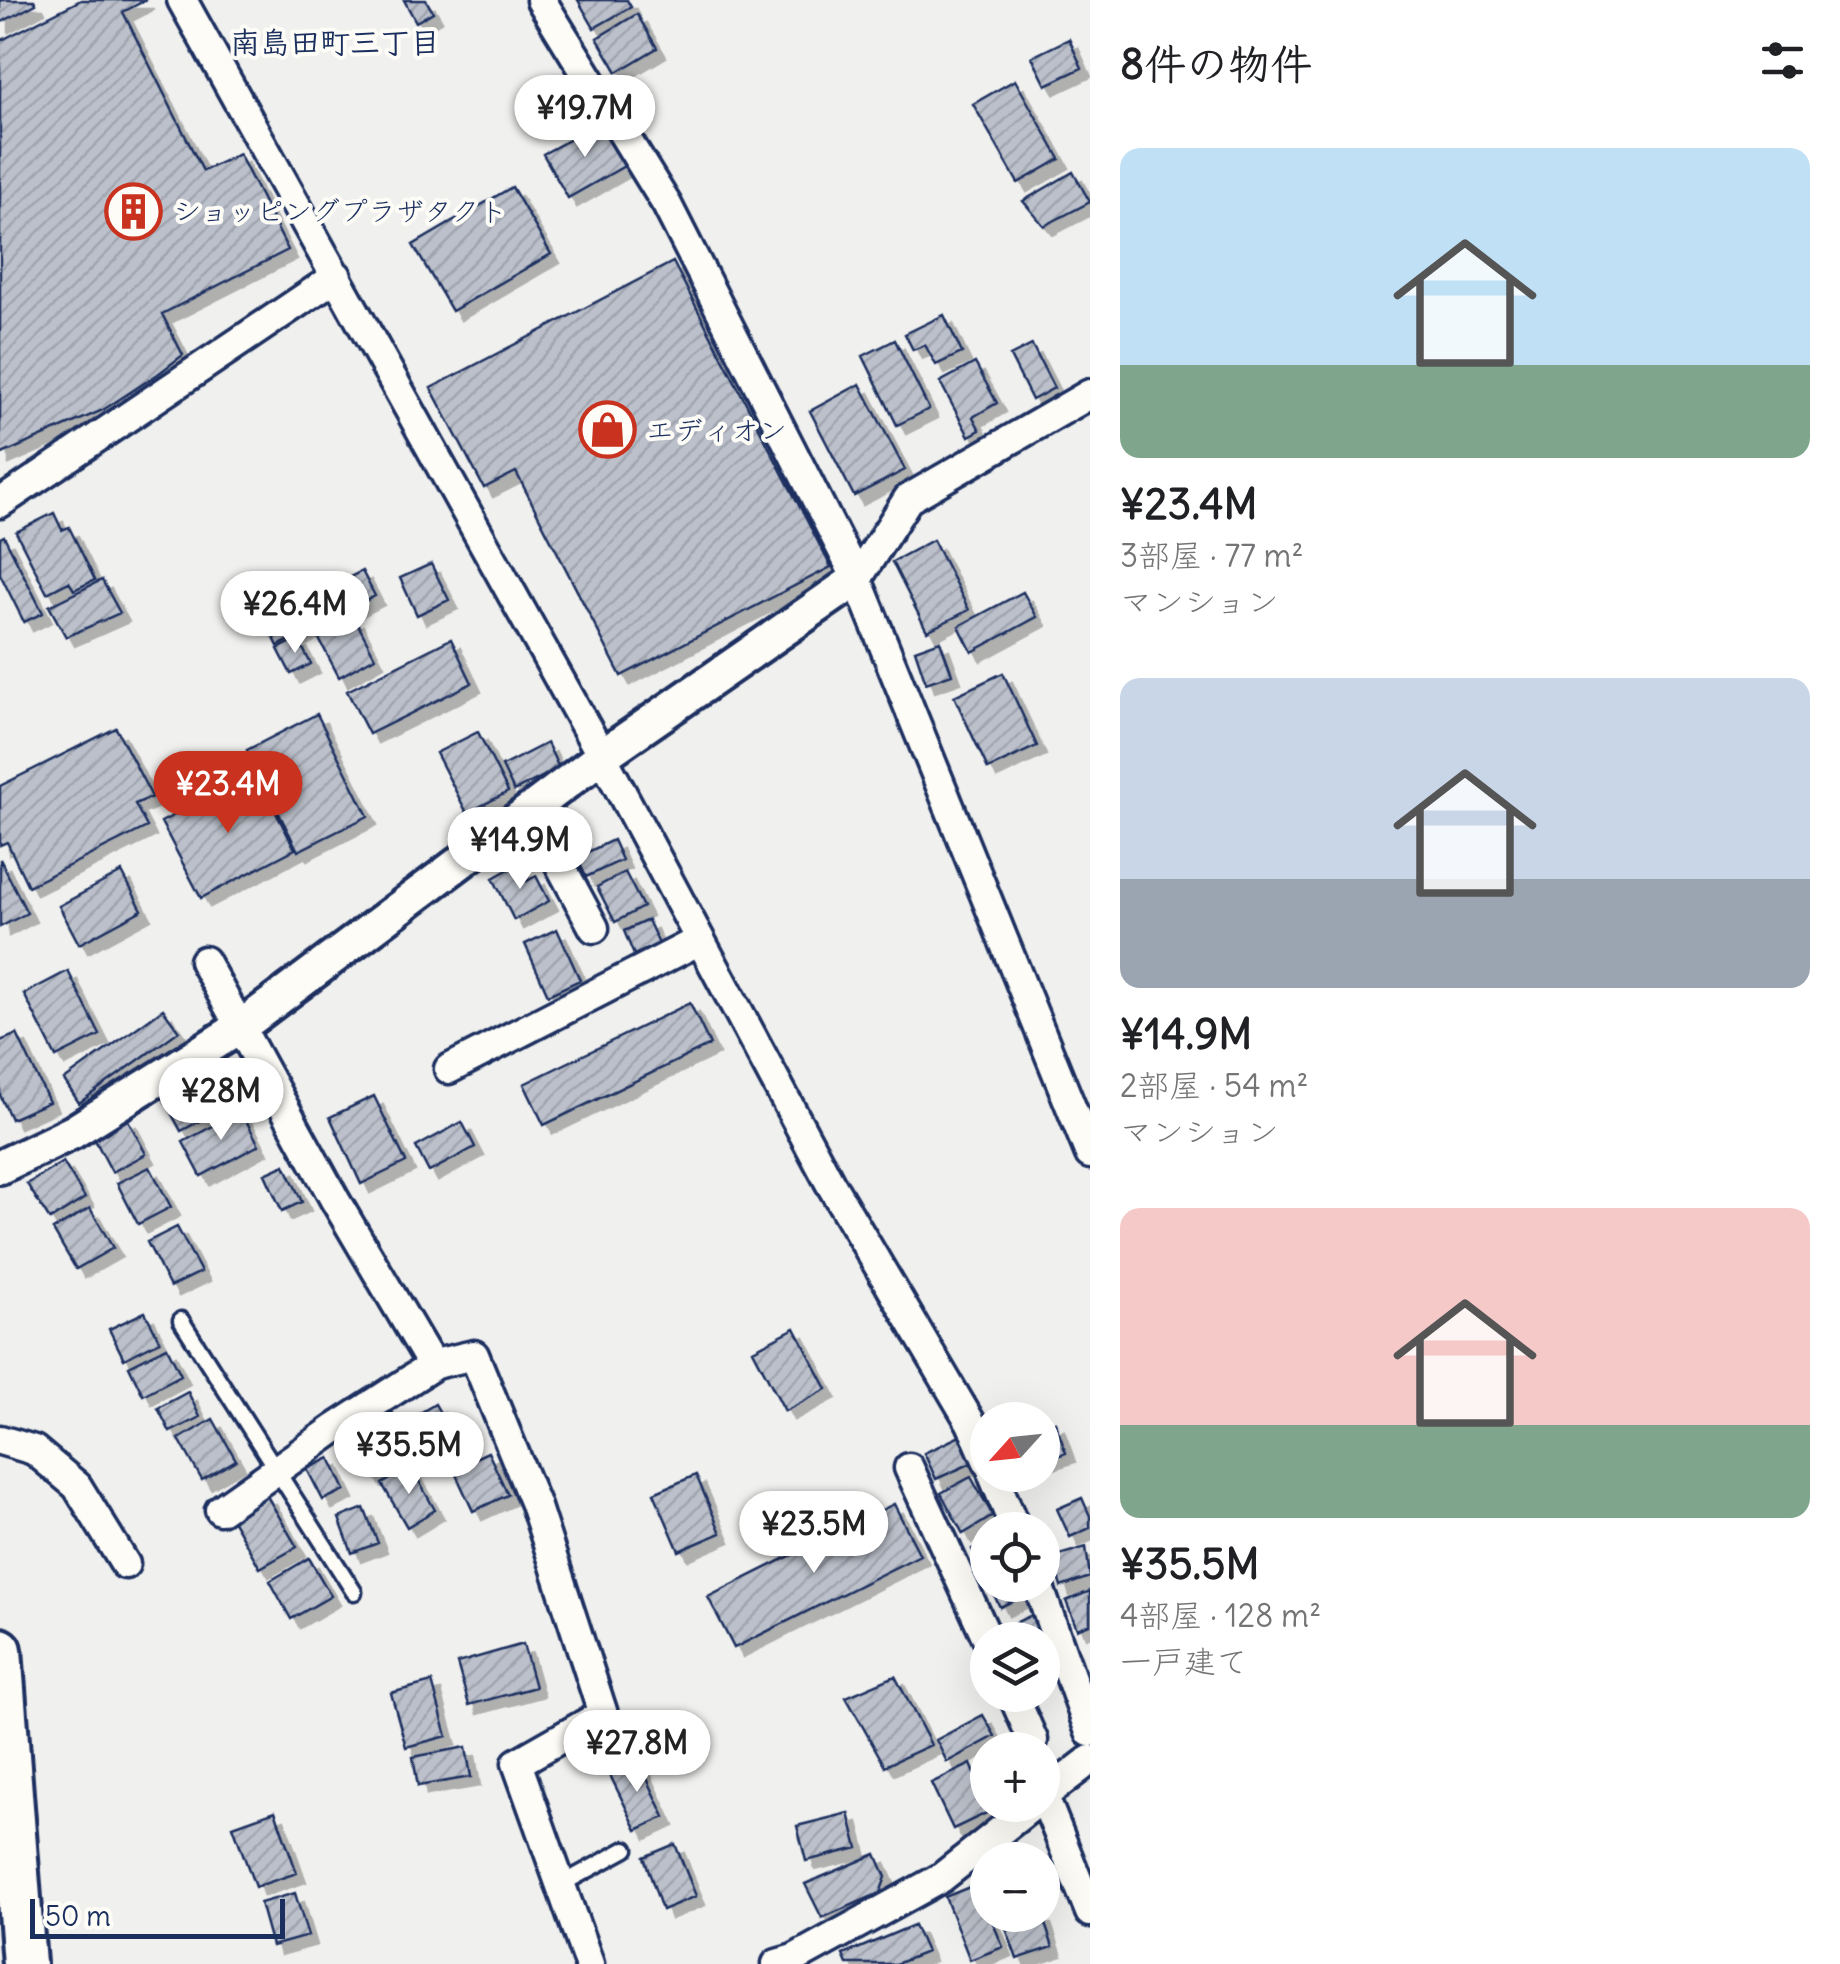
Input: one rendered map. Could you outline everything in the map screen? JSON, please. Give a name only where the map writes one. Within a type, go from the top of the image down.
[{"type":"main road","points":[[0,1650],[24,1964]]},
{"type":"street","points":[[182,0],[602,756],[830,1183],[970,1421]]},
{"type":"street","points":[[541,0],[667,205],[858,579],[1090,1154]]},
{"type":"street","points":[[0,503],[336,276]]},
{"type":"street","points":[[0,1167],[73,1132],[239,1028],[602,756],[858,579],[908,499],[1090,394]]},
{"type":"street","points":[[530,810],[594,928]]},
{"type":"street","points":[[449,1068],[700,940]]},
{"type":"street","points":[[204,961],[334,1200],[435,1364]]},
{"type":"street","points":[[220,1510],[435,1364],[474,1355],[535,1504],[603,1714],[517,1763],[588,1964]]},
{"type":"street","points":[[0,1440],[34,1450],[77,1486],[125,1564]]},
{"type":"street","points":[[909,1468],[980,1622]]},
{"type":"street","points":[[1044,1602],[1090,1732]]},
{"type":"street","points":[[1060,1783],[1090,1760]]},
{"type":"street","points":[[777,1964],[794,1960],[941,1878],[1010,1822]]},
{"type":"street","points":[[1051,1822],[1090,1912]]},
{"type":"lane","points":[[181,1320],[354,1592]]},
{"type":"lane","points":[[560,1885],[626,1849]]},
{"type":"building","points":[[0,0],[34,0],[36,4],[0,23]]},
{"type":"building","name":"ショッピングプラザタクト","points":[[81,0],[146,0],[123,12],[203,171],[239,154],[288,250],[162,314],[183,355],[158,374],[103,410],[0,455],[0,41]]},
{"type":"building","points":[[404,0],[426,0],[433,12],[416,22]]},
{"type":"building","points":[[578,0],[627,0],[631,7],[594,28]]},
{"type":"building","points":[[637,14],[657,48],[617,72],[597,38]]},
{"type":"building","points":[[1069,39],[1082,68],[1046,85],[1032,57]]},
{"type":"building","points":[[1015,80],[1060,159],[1018,183],[973,104]]},
{"type":"building","points":[[602,122],[626,165],[568,198],[543,154]]},
{"type":"building","points":[[1073,172],[1090,202],[1044,226],[1023,201]]},
{"type":"building","points":[[512,187],[551,254],[452,311],[413,245]]},
{"type":"building","name":"エディオン","points":[[673,262],[831,567],[621,676],[516,472],[484,488],[431,388]]},
{"type":"building","points":[[944,315],[962,353],[936,365],[925,345],[913,350],[905,334]]},
{"type":"building","points":[[895,340],[929,409],[897,425],[863,356]]},
{"type":"building","points":[[1032,345],[1054,388],[1032,400],[1010,356]]},
{"type":"building","points":[[975,363],[997,403],[973,417],[980,430],[969,436],[940,382]]},
{"type":"building","points":[[860,384],[905,470],[854,496],[810,411]]},
{"type":"building","points":[[54,513],[62,530],[69,527],[95,580],[74,590],[69,582],[47,593],[16,532]]},
{"type":"building","points":[[4,536],[43,613],[24,622],[0,574],[0,538]]},
{"type":"building","points":[[933,540],[969,610],[927,631],[892,562]]},
{"type":"building","points":[[431,564],[449,600],[417,615],[400,578]]},
{"type":"building","points":[[362,571],[375,596],[278,646],[265,620]]},
{"type":"building","points":[[102,580],[120,613],[66,637],[49,606]]},
{"type":"building","points":[[1023,592],[1037,617],[972,652],[959,626]]},
{"type":"building","points":[[354,617],[375,657],[339,677],[318,637]]},
{"type":"building","points":[[298,639],[311,664],[291,674],[278,649]]},
{"type":"building","points":[[451,639],[472,683],[369,734],[347,691]]},
{"type":"building","points":[[940,641],[952,674],[926,683],[915,650]]},
{"type":"building","points":[[1003,673],[1037,746],[988,769],[954,696]]},
{"type":"building","points":[[317,714],[368,816],[298,851],[247,750]]},
{"type":"building","points":[[116,728],[152,797],[135,804],[147,827],[28,886],[7,842],[0,845],[0,786]]},
{"type":"building","points":[[478,732],[508,792],[467,813],[436,753]]},
{"type":"building","points":[[547,743],[559,768],[514,791],[502,766]]},
{"type":"building","points":[[255,773],[295,849],[201,898],[161,822]]},
{"type":"building","points":[[613,840],[622,860],[586,877],[577,857]]},
{"type":"building","points":[[0,859],[27,913],[0,927]]},
{"type":"building","points":[[518,864],[527,881],[536,876],[549,901],[514,920],[493,878]]},
{"type":"building","points":[[122,872],[142,910],[79,944],[59,906]]},
{"type":"building","points":[[625,872],[643,907],[615,922],[597,887]]},
{"type":"building","points":[[648,920],[659,944],[634,955],[624,931]]},
{"type":"building","points":[[557,929],[580,980],[548,995],[525,944]]},
{"type":"building","points":[[68,971],[100,1035],[56,1057],[24,994]]},
{"type":"building","points":[[690,1003],[710,1045],[544,1125],[524,1084]]},
{"type":"building","points":[[163,1009],[179,1031],[79,1103],[64,1080]]},
{"type":"building","points":[[17,1034],[49,1102],[11,1119],[0,1095],[0,1041]]},
{"type":"building","points":[[212,1069],[231,1104],[181,1131],[162,1096]]},
{"type":"building","points":[[374,1096],[406,1162],[361,1184],[330,1117]]},
{"type":"building","points":[[241,1111],[259,1145],[201,1176],[183,1142]]},
{"type":"building","points":[[127,1118],[146,1154],[112,1172],[93,1136]]},
{"type":"building","points":[[462,1122],[475,1147],[429,1172],[416,1147]]},
{"type":"building","points":[[63,1162],[85,1198],[50,1220],[27,1184]]},
{"type":"building","points":[[285,1165],[302,1202],[282,1211],[265,1174]]},
{"type":"building","points":[[150,1167],[171,1207],[138,1224],[117,1183]]},
{"type":"building","points":[[90,1208],[113,1248],[76,1269],[53,1230]]},
{"type":"building","points":[[177,1227],[201,1272],[170,1287],[147,1242]]},
{"type":"building","points":[[145,1312],[160,1341],[124,1359],[109,1329]]},
{"type":"building","points":[[795,1328],[827,1389],[785,1411],[753,1350]]},
{"type":"building","points":[[167,1347],[181,1375],[143,1395],[129,1366]]},
{"type":"building","points":[[188,1392],[200,1417],[170,1432],[158,1408]]},
{"type":"building","points":[[435,1404],[450,1430],[372,1477],[349,1439],[392,1412],[400,1425]]},
{"type":"building","points":[[213,1419],[236,1460],[202,1480],[179,1439]]},
{"type":"building","points":[[960,1436],[970,1464],[936,1479],[924,1453]]},
{"type":"building","points":[[488,1452],[508,1495],[473,1511],[453,1468]]},
{"type":"building","points":[[330,1458],[345,1490],[323,1500],[307,1469]]},
{"type":"building","points":[[411,1467],[435,1510],[407,1527],[382,1484]]},
{"type":"building","points":[[696,1475],[721,1533],[679,1551],[654,1493]]},
{"type":"building","points":[[970,1478],[970,1492],[979,1492],[991,1512],[970,1512],[970,1530],[963,1534],[941,1493]]},
{"type":"building","points":[[267,1496],[297,1547],[260,1568],[231,1518]]},
{"type":"building","points":[[1082,1498],[1090,1516],[1090,1528],[1070,1537],[1057,1509]]},
{"type":"building","points":[[894,1504],[920,1555],[734,1648],[708,1597]]},
{"type":"building","points":[[364,1508],[378,1543],[352,1553],[339,1518]]},
{"type":"building","points":[[1086,1547],[1090,1577],[1061,1587],[1060,1555]]},
{"type":"building","points":[[309,1558],[331,1596],[291,1619],[270,1581]]},
{"type":"building","points":[[1090,1591],[1090,1624],[1077,1629],[1066,1601]]},
{"type":"building","points":[[1032,1615],[1035,1622],[1017,1622]]},
{"type":"building","points":[[523,1644],[535,1687],[469,1705],[457,1663]]},
{"type":"building","points":[[895,1676],[931,1745],[885,1766],[846,1697]]},
{"type":"building","points":[[432,1682],[447,1736],[406,1747],[391,1693]]},
{"type":"building","points":[[983,1715],[993,1732],[970,1732],[970,1750],[947,1762],[936,1740]]},
{"type":"building","points":[[466,1747],[471,1777],[418,1786],[413,1757]]},
{"type":"building","points":[[638,1759],[665,1817],[637,1830],[609,1773]]},
{"type":"building","points":[[970,1764],[970,1821],[953,1829],[931,1783]]},
{"type":"building","points":[[275,1811],[297,1873],[255,1887],[233,1826]]},
{"type":"building","points":[[849,1813],[858,1848],[806,1861],[797,1826]]},
{"type":"building","points":[[675,1844],[696,1896],[662,1910],[644,1857]]},
{"type":"building","points":[[876,1854],[886,1877],[880,1893],[822,1918],[805,1884]]},
{"type":"building","points":[[970,1887],[970,1932],[997,1932],[1003,1947],[970,1960],[945,1897]]},
{"type":"building","points":[[295,1893],[308,1936],[272,1946],[260,1903]]},
{"type":"building","points":[[914,1925],[926,1952],[896,1964],[847,1964],[843,1955]]},
{"type":"building","points":[[1007,1932],[1048,1932],[1053,1947],[1017,1959]]},
{"type":"place","name":"ショッピングプラザタクト","points":[[134,211]]},
{"type":"place","name":"エディオン","points":[[607,430]]},
{"type":"district","name":"南島田町三丁目","points":[[335,42]]}]
